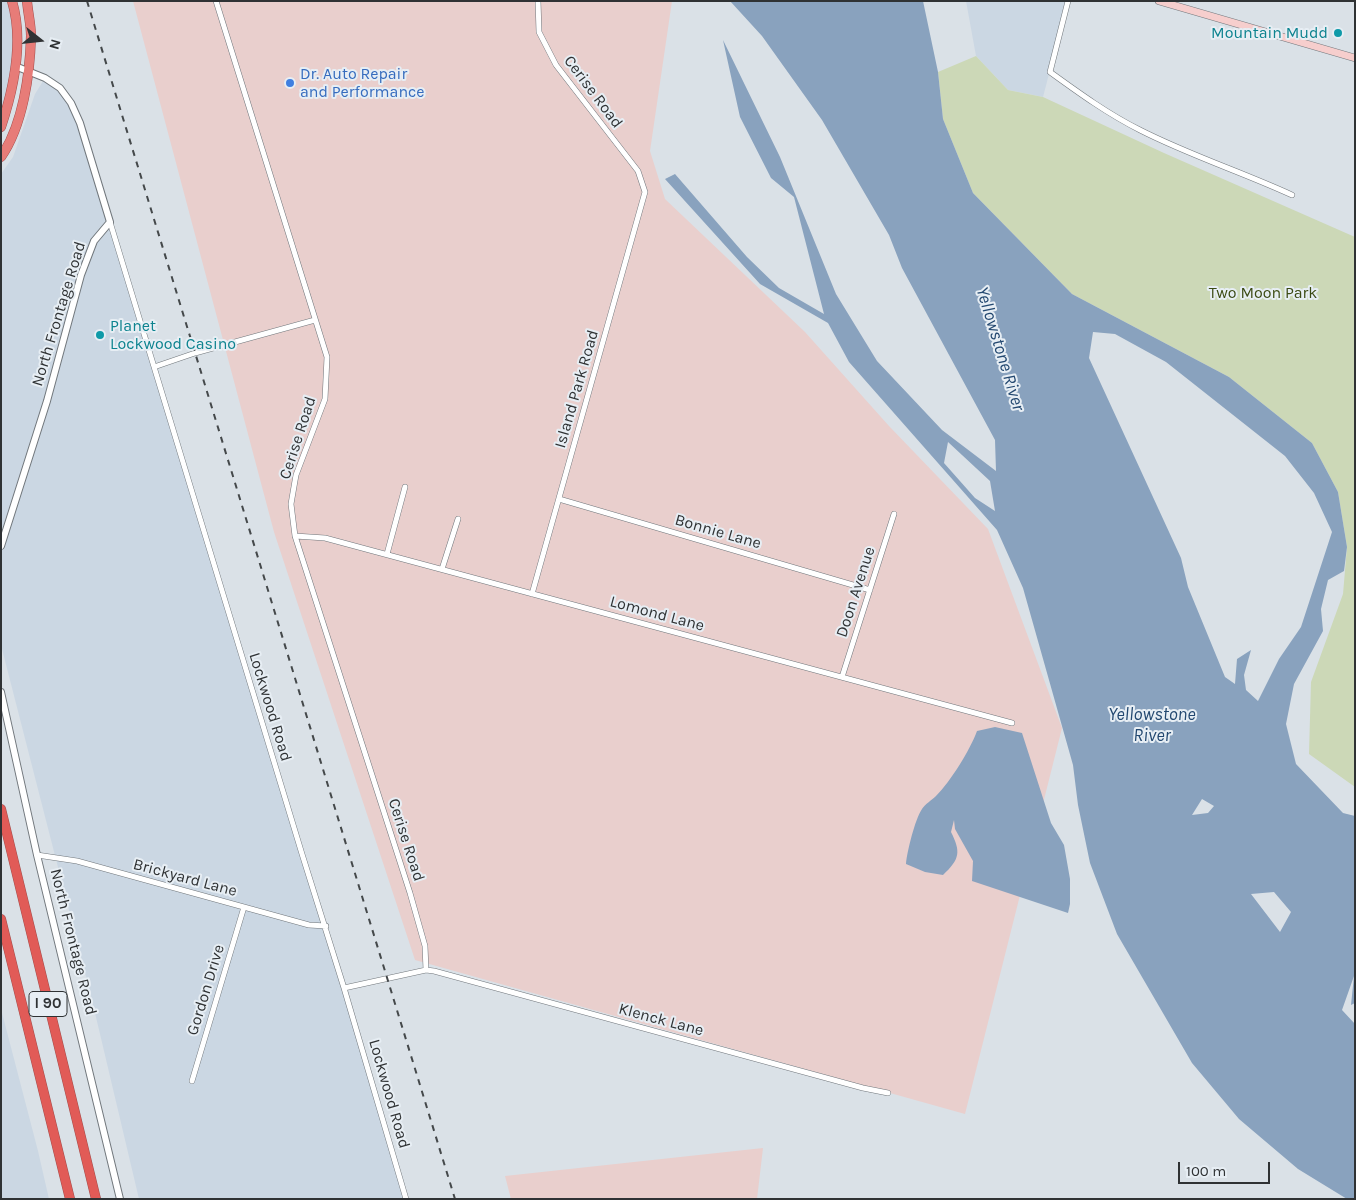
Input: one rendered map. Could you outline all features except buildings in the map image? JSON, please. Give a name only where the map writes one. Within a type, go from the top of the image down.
[{"type":"highway","points":[[1,126],[11,94],[15,66],[17,36],[12,1]]},
{"type":"highway","points":[[1,157],[17,122],[25,97],[31,35],[27,1]]},
{"type":"highway","name":"I 90","points":[[1,809],[96,1199]]},
{"type":"highway","name":"I 90","points":[[1,919],[70,1199]]},
{"type":"main road","points":[[1159,1],[1355,58]]},
{"type":"street","name":"Cerise Road","points":[[216,1],[327,357],[325,399],[296,474],[291,504],[295,536],[410,893],[425,946],[426,970]]},
{"type":"street","name":"Cerise Road","points":[[538,1],[539,32],[556,66],[638,170],[645,192]]},
{"type":"street","points":[[1068,1],[1050,72],[1105,111],[1140,130],[1204,159],[1249,175],[1292,195]]},
{"type":"street","points":[[15,66],[44,78],[60,88],[71,103],[80,123],[110,222]]},
{"type":"street","name":"Island Park Road","points":[[532,594],[645,192]]},
{"type":"street","name":"Lockwood Road","points":[[110,222],[302,854],[326,926],[406,1199]]},
{"type":"street","name":"North Frontage Road","points":[[1,546],[47,401],[81,276],[94,241],[110,222]]},
{"type":"street","points":[[154,368],[195,353],[315,320]]},
{"type":"street","points":[[387,554],[406,487]]},
{"type":"street","name":"Bonnie Lane","points":[[559,499],[870,590]]},
{"type":"street","name":"Doon Avenue","points":[[842,678],[894,514]]},
{"type":"street","points":[[442,569],[458,519]]},
{"type":"street","name":"Lomond Lane","points":[[295,536],[325,538],[387,554],[1012,723]]},
{"type":"street","name":"North Frontage Road","points":[[1,692],[37,855],[120,1199]]},
{"type":"street","name":"Brickyard Lane","points":[[37,855],[77,861],[309,925],[326,926]]},
{"type":"street","name":"Gordon Drive","points":[[192,1081],[244,907]]},
{"type":"street","points":[[344,988],[426,970]]},
{"type":"street","name":"Klenck Lane","points":[[426,970],[888,1093]]},
{"type":"shaded area","points":[[1,1],[10,1],[17,36],[1,125]]},
{"type":"shaded area","points":[[133,1],[672,1],[650,151],[665,199],[805,332],[889,426],[988,529],[1062,728],[965,1114],[415,960],[274,532]]},
{"type":"shaded area","points":[[966,1],[1068,1],[1043,97],[1008,90],[976,56]]},
{"type":"shaded area","points":[[45,78],[71,103],[406,1199],[139,1199],[91,996],[1,645],[1,174],[13,157],[35,94]]},
{"type":"shaded area","points":[[1,1009],[38,1151],[49,1199],[1,1199]]},
{"type":"shaded area","points":[[763,1148],[757,1199],[511,1199],[505,1176]]},
{"type":"green space","name":"Two Moon Park","points":[[976,56],[1008,90],[1043,97],[1164,153],[1355,237],[1355,787],[1309,754],[1311,682],[1343,594],[1347,547],[1338,492],[1312,443],[1229,377],[1072,294],[973,193],[943,119],[938,72]]},
{"type":"water","name":"Yellowstone River","points":[[730,1],[923,1],[938,72],[943,119],[973,193],[1072,294],[1229,377],[1312,443],[1338,492],[1347,547],[1344,571],[1328,580],[1321,609],[1323,631],[1294,684],[1286,724],[1296,764],[1343,813],[1355,816],[1355,1003],[1351,1005],[1354,976],[1342,1010],[1355,1024],[1355,1199],[1347,1199],[1298,1169],[1239,1119],[1192,1063],[1117,934],[1090,863],[1078,805],[1073,765],[1023,588],[997,530],[849,362],[828,323],[760,284],[665,179],[675,174],[747,257],[779,288],[824,314],[794,197],[771,178],[740,117],[723,40],[780,157],[836,294],[877,361],[942,430],[996,471],[995,440],[902,268],[889,235],[822,120],[762,36]],"holes":[[[1093,332],[1115,334],[1166,362],[1285,456],[1314,493],[1332,532],[1301,627],[1279,659],[1258,701],[1246,690],[1244,675],[1251,650],[1237,659],[1235,684],[1225,677],[1188,587],[1181,558],[1089,358]],[[948,442],[990,481],[995,511],[975,498],[944,463]],[[1202,799],[1214,806],[1208,813],[1192,815]],[[1274,892],[1291,912],[1280,932],[1251,894]]]},
{"type":"water","points":[[995,727],[1022,733],[1051,823],[1064,845],[1070,879],[1068,913],[972,881],[973,861],[955,829],[954,820],[951,832],[957,850],[956,860],[943,875],[925,872],[906,864],[912,836],[922,809],[942,790],[954,774],[977,731]]},
{"type":"railway","points":[[87,1],[455,1199]]},
{"type":"place","name":"Mountain Mudd","points":[[1338,33]]},
{"type":"place","name":"Dr. Auto Repair and Performance","points":[[290,83]]},
{"type":"place","name":"Planet Lockwood Casino","points":[[100,335]]}]
